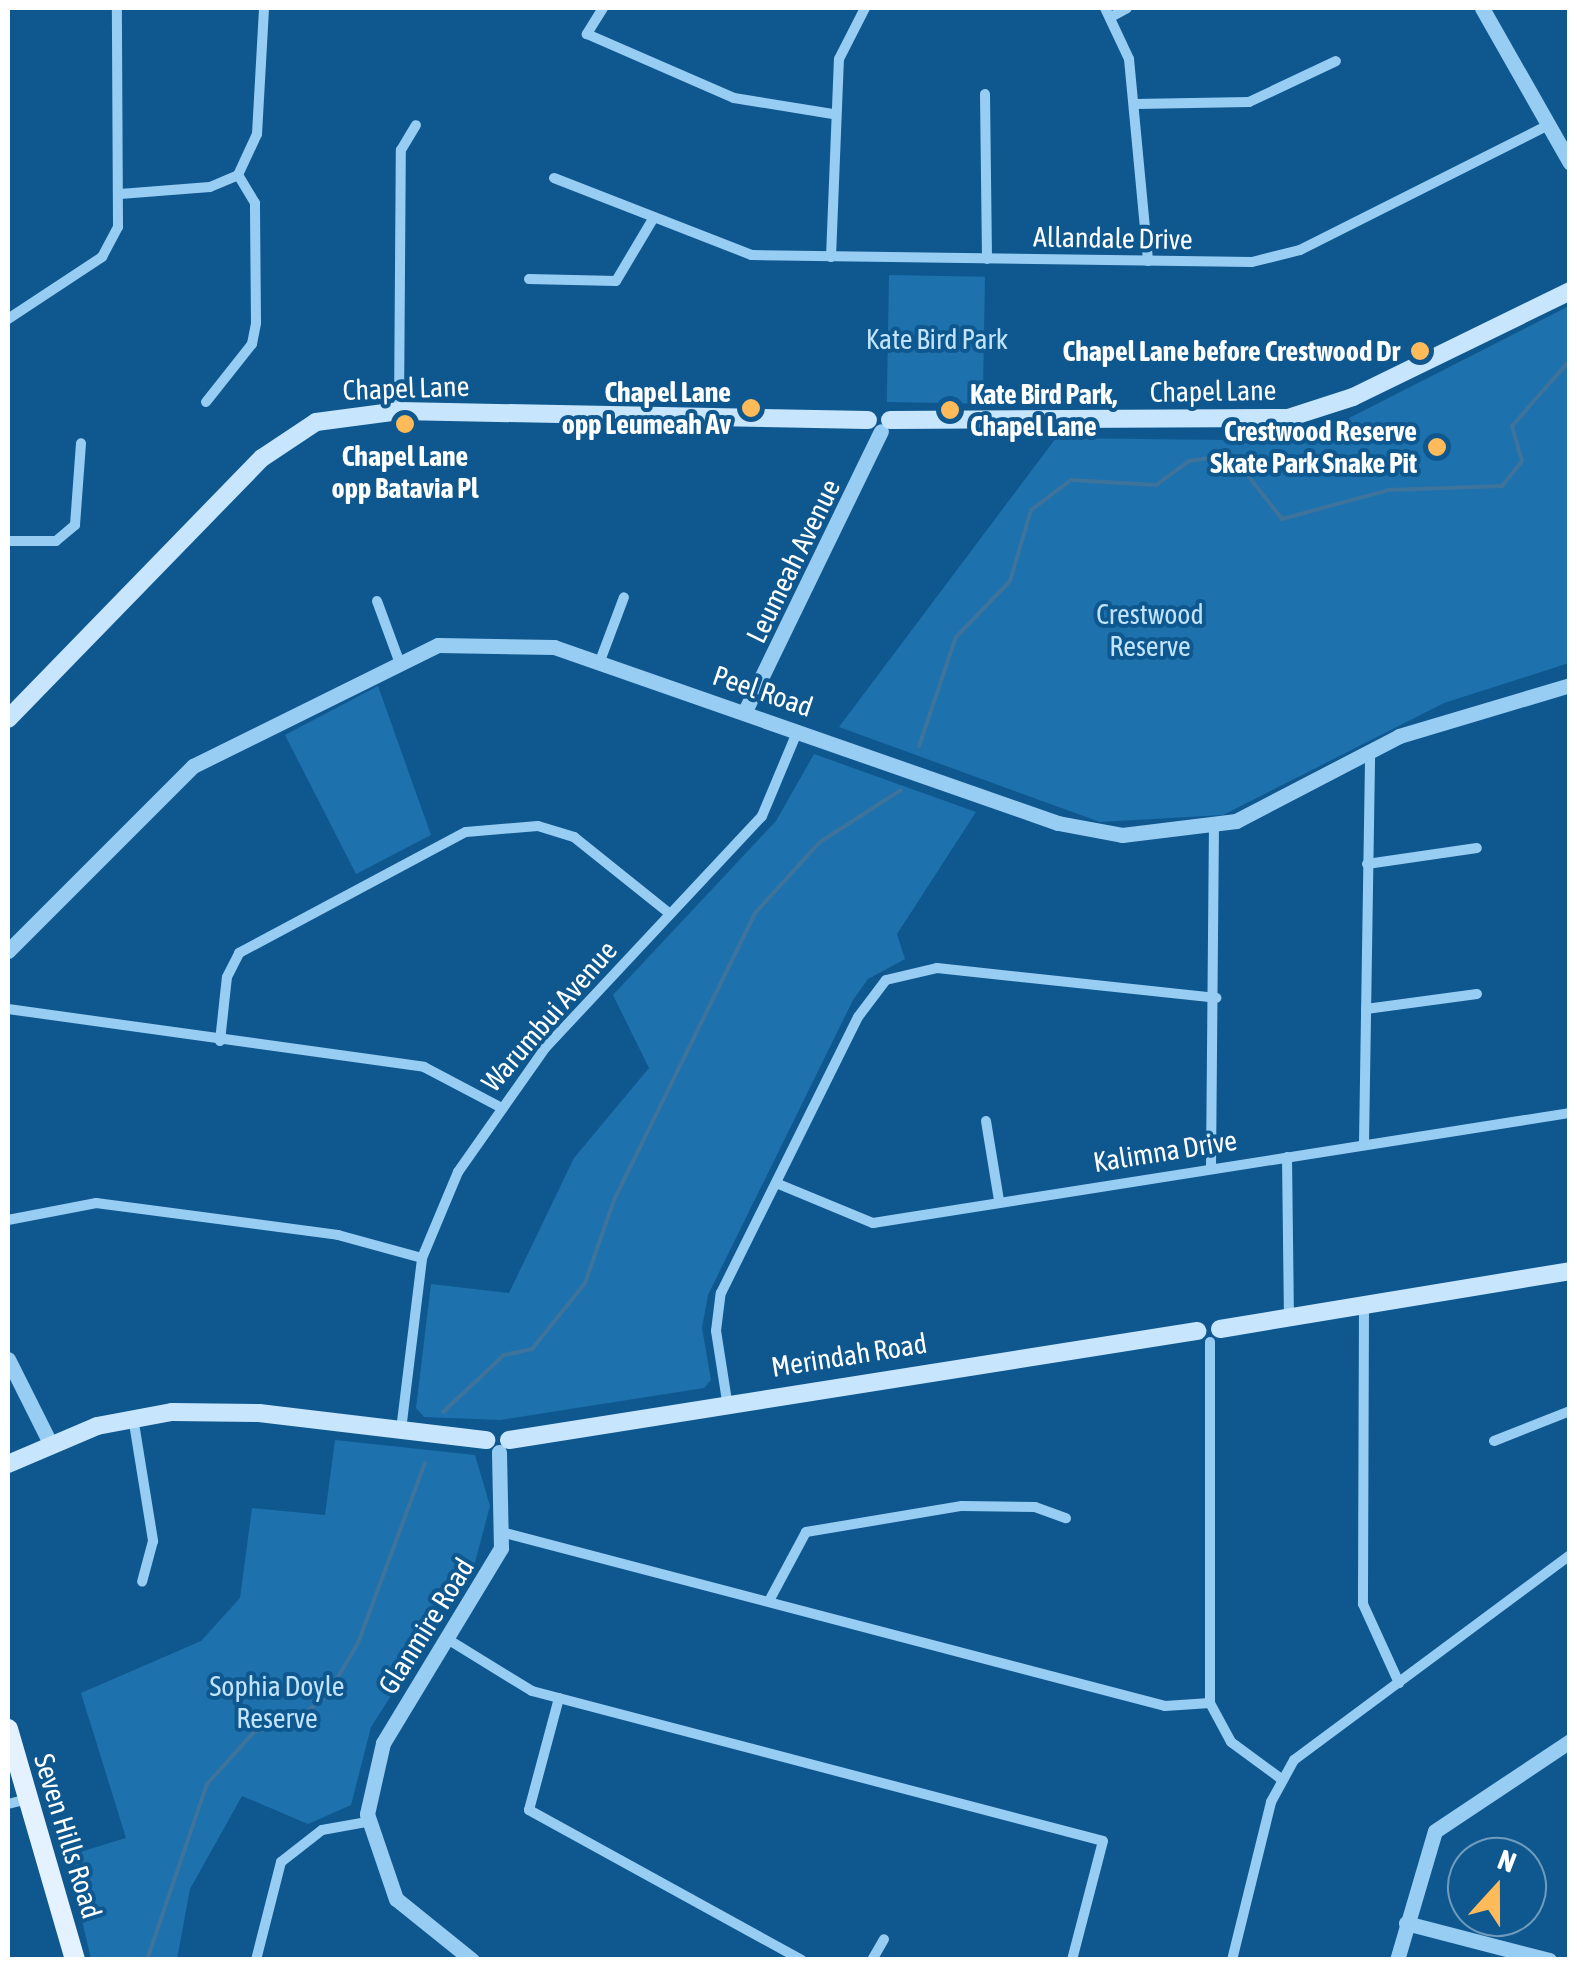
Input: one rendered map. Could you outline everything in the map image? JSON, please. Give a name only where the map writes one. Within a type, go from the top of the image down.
[{"type":"main road","name":"Chapel Lane","points":[[8,719],[274,448],[336,416],[398,411],[880,424],[1288,418],[1353,397],[1570,291]]},
{"type":"main road","name":"Merindah Road","points":[[8,1464],[50,1443],[133,1418],[238,1411],[498,1444],[728,1401],[1209,1334],[1289,1313],[1570,1271]]},
{"type":"main road","name":"Seven Hills Road","points":[[8,1729],[76,1960]]},
{"type":"street","points":[[8,319],[102,257],[118,228],[117,8]]},
{"type":"street","points":[[603,8],[587,34],[734,98],[833,114]]},
{"type":"street","points":[[832,257],[833,114],[838,59],[866,8]]},
{"type":"street","points":[[1128,8],[1108,12],[1135,104],[1148,261]]},
{"type":"street","points":[[1482,8],[1570,163]]},
{"type":"street","points":[[238,176],[257,134],[260,9]]},
{"type":"street","points":[[1135,104],[1249,102],[1336,62]]},
{"type":"street","points":[[985,94],[987,260]]},
{"type":"street","points":[[398,411],[402,150],[416,125]]},
{"type":"street","name":"Allandale Drive","points":[[554,178],[752,256],[1252,262],[1300,250],[1548,125]]},
{"type":"street","points":[[120,194],[238,176]]},
{"type":"street","points":[[206,402],[252,344],[256,323],[255,203],[238,176]]},
{"type":"street","points":[[529,279],[616,281],[654,220]]},
{"type":"street","name":"Leumeah Avenue","points":[[745,711],[880,424]]},
{"type":"street","points":[[8,541],[56,541],[75,526],[81,443]]},
{"type":"street","points":[[600,661],[624,597]]},
{"type":"street","points":[[377,601],[398,658]]},
{"type":"street","name":"Peel Road","points":[[8,951],[193,766],[398,658],[494,640],[600,661],[1074,826],[1122,835],[1214,828],[1370,752],[1485,704],[1570,685]]},
{"type":"street","name":"Warumbui Avenue","points":[[401,1430],[422,1258],[498,1106],[769,806],[798,729]]},
{"type":"street","points":[[1364,1143],[1370,752]]},
{"type":"street","points":[[220,1041],[226,978],[239,952],[466,832],[538,826],[574,837],[670,914]]},
{"type":"street","points":[[1211,1166],[1216,998],[1214,828]]},
{"type":"street","points":[[1368,864],[1477,848]]},
{"type":"street","points":[[728,1401],[715,1312],[858,1017],[901,972],[936,968],[1216,998]]},
{"type":"street","points":[[1366,1010],[1477,994]]},
{"type":"street","points":[[8,1009],[424,1066],[498,1106]]},
{"type":"street","name":"Kalimna Drive","points":[[776,1183],[872,1223],[1211,1166],[1570,1113]]},
{"type":"street","points":[[986,1121],[999,1200]]},
{"type":"street","points":[[1288,1156],[1289,1313]]},
{"type":"street","points":[[8,1220],[96,1203],[338,1235],[422,1258]]},
{"type":"street","points":[[1364,1303],[1362,1604],[1399,1682]]},
{"type":"street","points":[[1209,1334],[1210,1703],[1231,1742],[1280,1778]]},
{"type":"street","points":[[8,1359],[50,1443]]},
{"type":"street","points":[[1494,1441],[1570,1411]]},
{"type":"street","points":[[133,1418],[153,1541],[142,1582]]},
{"type":"street","points":[[498,1444],[505,1533],[1165,1706],[1210,1703]]},
{"type":"street","points":[[770,1601],[806,1532],[962,1506],[1035,1507],[1066,1518]]},
{"type":"street","name":"Glanmire Road","points":[[367,1822],[383,1743],[449,1640],[505,1533]]},
{"type":"street","points":[[1232,1960],[1280,1778],[1314,1740],[1570,1555]]},
{"type":"street","points":[[449,1640],[511,1682],[560,1698],[1102,1841],[1072,1960]]},
{"type":"street","points":[[560,1698],[529,1810],[802,1960]]},
{"type":"street","points":[[1397,1960],[1440,1825],[1570,1741]]},
{"type":"street","points":[[8,1804],[29,1798]]},
{"type":"street","points":[[256,1960],[281,1862],[322,1830],[367,1822],[396,1900],[472,1960]]},
{"type":"street","points":[[1406,1924],[1549,1960]]},
{"type":"street","points":[[872,1960],[884,1939]]},
{"type":"green space","name":"Kate Bird Park","points":[[889,275],[985,277],[983,404],[887,402]]},
{"type":"green space","name":"Crestwood Reserve","points":[[1569,306],[1569,663],[1444,703],[1223,815],[1100,822],[839,727],[1056,438],[1304,441]]},
{"type":"green space","points":[[378,686],[431,835],[356,874],[285,735]]},
{"type":"green space","points":[[814,754],[976,812],[897,934],[905,959],[868,979],[853,1000],[708,1295],[702,1328],[711,1380],[704,1388],[500,1420],[424,1417],[416,1408],[431,1284],[509,1293],[574,1158],[649,1068],[613,995],[776,821]]},
{"type":"green space","name":"Sophia Doyle Reserve","points":[[335,1440],[475,1455],[490,1506],[474,1566],[371,1727],[351,1805],[308,1824],[242,1796],[190,1889],[177,1959],[91,1959],[67,1856],[126,1838],[81,1693],[201,1641],[240,1598],[252,1508],[325,1515]]},
{"type":"waterway","points":[[919,746],[956,637],[1010,581],[1031,510],[1071,480],[1156,485],[1189,461],[1217,457],[1238,463],[1282,519],[1389,490],[1502,486],[1522,461],[1512,426],[1570,360]]},
{"type":"waterway","points":[[443,1412],[504,1355],[532,1349],[585,1283],[614,1200],[756,912],[820,842],[901,790]]},
{"type":"waterway","points":[[147,1960],[207,1784],[254,1732],[294,1721],[326,1697],[358,1643],[425,1463]]},
{"type":"place","name":"Chapel Lane before Crestwood Dr","points":[[1420,351]]},
{"type":"place","name":"Chapel Lane opp Leumeah Av","points":[[751,408]]},
{"type":"place","name":"Kate Bird Park, Chapel Lane","points":[[950,410]]},
{"type":"place","name":"Chapel Lane opp Batavia Pl","points":[[405,424]]},
{"type":"place","name":"Crestwood Reserve Skate Park Snake Pit","points":[[1437,447]]}]
